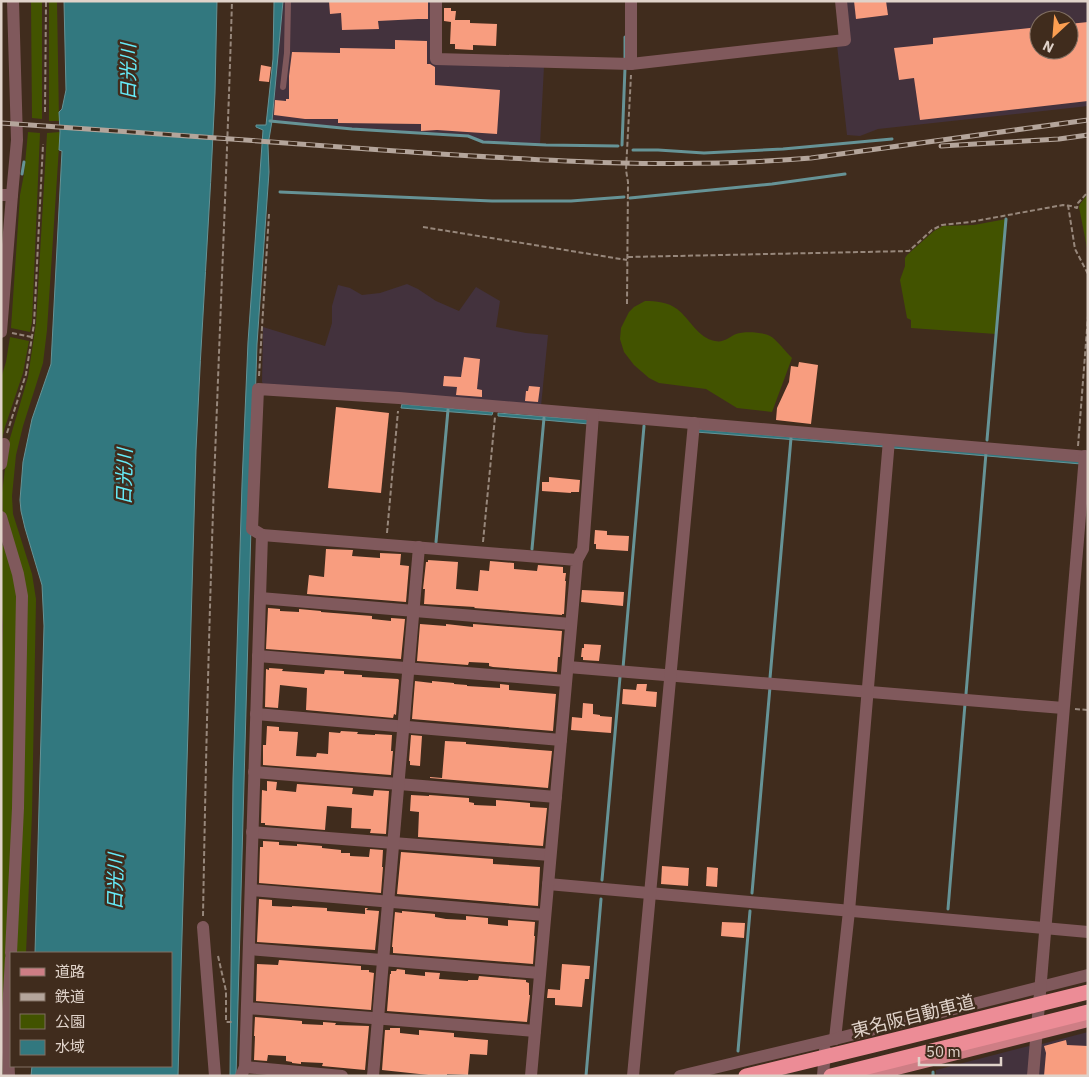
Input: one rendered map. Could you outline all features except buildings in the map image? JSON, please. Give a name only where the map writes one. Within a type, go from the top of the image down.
[{"type":"highway","name":"東名阪自動車道","points":[[746,1076],[1088,992]]},
{"type":"highway","points":[[830,1076],[1088,1012]]},
{"type":"main road","points":[[869,1076],[1088,1021]]},
{"type":"street","points":[[1,332],[7,195],[17,140],[13,1]]},
{"type":"street","points":[[436,1],[436,59],[631,64],[845,40],[841,1]]},
{"type":"street","points":[[631,1],[631,64]]},
{"type":"street","points":[[577,560],[262,535],[252,530],[258,389],[399,398],[1083,456],[1033,1076]]},
{"type":"street","points":[[530,1076],[577,560],[583,549],[593,415]]},
{"type":"street","points":[[633,1076],[694,424]]},
{"type":"street","points":[[823,1076],[825,1050],[832,1040],[849,911],[889,440]]},
{"type":"street","points":[[1,464],[4,444]]},
{"type":"street","points":[[1,517],[5,542],[18,574],[22,596],[18,808],[12,952]]},
{"type":"street","points":[[262,535],[247,1008],[244,1023],[243,1071],[342,1076]]},
{"type":"street","points":[[373,1076],[419,547]]},
{"type":"street","points":[[260,598],[571,624]]},
{"type":"street","points":[[258,656],[566,682]]},
{"type":"street","points":[[568,667],[1063,708]]},
{"type":"street","points":[[256,714],[561,740]]},
{"type":"street","points":[[254,772],[556,798]]},
{"type":"street","points":[[252,832],[550,855]]},
{"type":"street","points":[[548,884],[1088,932]]},
{"type":"street","points":[[251,890],[545,915]]},
{"type":"street","points":[[203,927],[215,1076]]},
{"type":"street","points":[[249,949],[540,972]]},
{"type":"street","points":[[9,1076],[4,1033],[10,969]]},
{"type":"street","points":[[680,1076],[832,1040],[1088,975]]},
{"type":"street","points":[[247,1008],[535,1031]]},
{"type":"lane","points":[[283,87],[287,53],[288,1]]},
{"type":"path","points":[[45,112],[46,1]]},
{"type":"path","points":[[203,927],[216,427],[232,1]]},
{"type":"path","points":[[627,304],[628,182],[626,148],[631,64]]},
{"type":"path","points":[[4,444],[26,374],[34,324],[43,144]]},
{"type":"path","points":[[423,227],[627,259],[909,251],[932,230],[942,225],[970,222],[1063,205],[1077,208],[1078,203],[1088,192]]},
{"type":"path","points":[[1068,205],[1075,249],[1088,274]]},
{"type":"path","points":[[258,389],[269,214]]},
{"type":"path","points":[[1083,456],[1084,375],[1088,316]]},
{"type":"path","points":[[1,332],[32,337]]},
{"type":"path","points":[[386,544],[399,398]]},
{"type":"path","points":[[482,552],[496,407]]},
{"type":"path","points":[[218,956],[226,991],[226,1022],[228,1022]]},
{"type":"shaded area","points":[[283,1],[431,1],[431,61],[544,66],[540,145],[483,142],[468,136],[352,129],[272,121]]},
{"type":"shaded area","points":[[843,1],[1088,1],[1088,106],[878,129],[860,136],[847,135],[837,45]]},
{"type":"shaded area","points":[[407,284],[436,301],[459,311],[476,287],[500,301],[496,327],[548,335],[541,406],[265,386],[262,382],[263,327],[325,346],[332,323],[332,306],[338,285],[350,288],[362,295],[380,293]]},
{"type":"shaded area","points":[[1088,1032],[1088,1076],[1036,1076],[1038,1045]]},
{"type":"shaded area","points":[[1029,1046],[1028,1076],[936,1076],[936,1070]]},
{"type":"green space","points":[[31,1],[42,1],[42,119],[32,118]]},
{"type":"green space","points":[[49,1],[57,1],[59,121],[49,121]]},
{"type":"green space","points":[[28,132],[40,133],[30,332],[11,328],[20,195]]},
{"type":"green space","points":[[60,132],[47,330],[43,363],[16,455],[12,496],[13,514],[32,574],[36,599],[32,814],[26,952],[15,952],[26,597],[3,514],[2,493],[8,445],[28,377],[36,323],[47,133]]},
{"type":"green space","points":[[1088,194],[1088,253],[1079,207]]},
{"type":"green space","points":[[1006,219],[996,334],[911,328],[911,320],[907,318],[900,280],[907,255],[934,231],[943,226],[974,225]]},
{"type":"green space","points":[[645,301],[662,302],[670,305],[682,313],[704,336],[715,341],[721,341],[739,333],[748,332],[767,335],[775,340],[792,358],[772,412],[737,408],[706,389],[659,383],[649,378],[634,365],[624,352],[620,339],[621,328],[629,312]]},
{"type":"green space","points":[[10,337],[29,341],[23,373],[1,443],[1,378]]},
{"type":"green space","points":[[1,544],[7,549],[18,594],[15,807],[1,1030],[1,671],[3,626]]},
{"type":"water","name":"日光川","points":[[64,1],[217,1],[213,138],[196,450],[178,1076],[31,1076],[32,1067],[172,1067],[172,952],[35,952],[44,626],[42,585],[25,528],[20,500],[23,462],[32,419],[51,364],[62,151],[59,150],[59,112],[62,109],[66,90]]},
{"type":"water","points":[[274,1],[283,1],[268,145],[269,172],[257,344],[236,1076],[230,1076],[233,780],[242,484],[248,342],[263,130],[256,127],[256,125],[266,125],[273,59]]},
{"type":"water","points":[[402,404],[493,412],[492,415],[401,408]]},
{"type":"water","points":[[498,413],[590,420],[589,424],[498,416]]},
{"type":"water","points":[[697,429],[885,445],[885,447],[696,432]]},
{"type":"water","points":[[893,445],[1081,461],[1081,464],[893,448]]},
{"type":"waterway","points":[[625,37],[625,59]]},
{"type":"waterway","points":[[622,145],[625,68]]},
{"type":"waterway","points":[[270,121],[352,129],[468,136],[483,142],[618,146]]},
{"type":"waterway","points":[[633,150],[704,153],[783,149],[892,139]]},
{"type":"waterway","points":[[22,174],[24,162]]},
{"type":"waterway","points":[[630,198],[772,184],[845,174]]},
{"type":"waterway","points":[[280,192],[492,201],[571,201],[624,197]]},
{"type":"waterway","points":[[987,440],[1006,219]]},
{"type":"waterway","points":[[436,542],[448,410]]},
{"type":"waterway","points":[[532,549],[544,418]]},
{"type":"waterway","points":[[623,668],[644,426]]},
{"type":"waterway","points":[[770,678],[791,438]]},
{"type":"waterway","points":[[966,694],[986,453]]},
{"type":"waterway","points":[[602,880],[620,677]]},
{"type":"waterway","points":[[752,893],[770,687]]},
{"type":"waterway","points":[[948,909],[965,704]]},
{"type":"waterway","points":[[586,1076],[601,899]]},
{"type":"waterway","points":[[738,1051],[750,911]]},
{"type":"railway","points":[[1,123],[500,158],[603,162],[707,163],[811,158],[1088,120]]},
{"type":"railway","points":[[941,146],[1059,139],[1088,135]]}]
